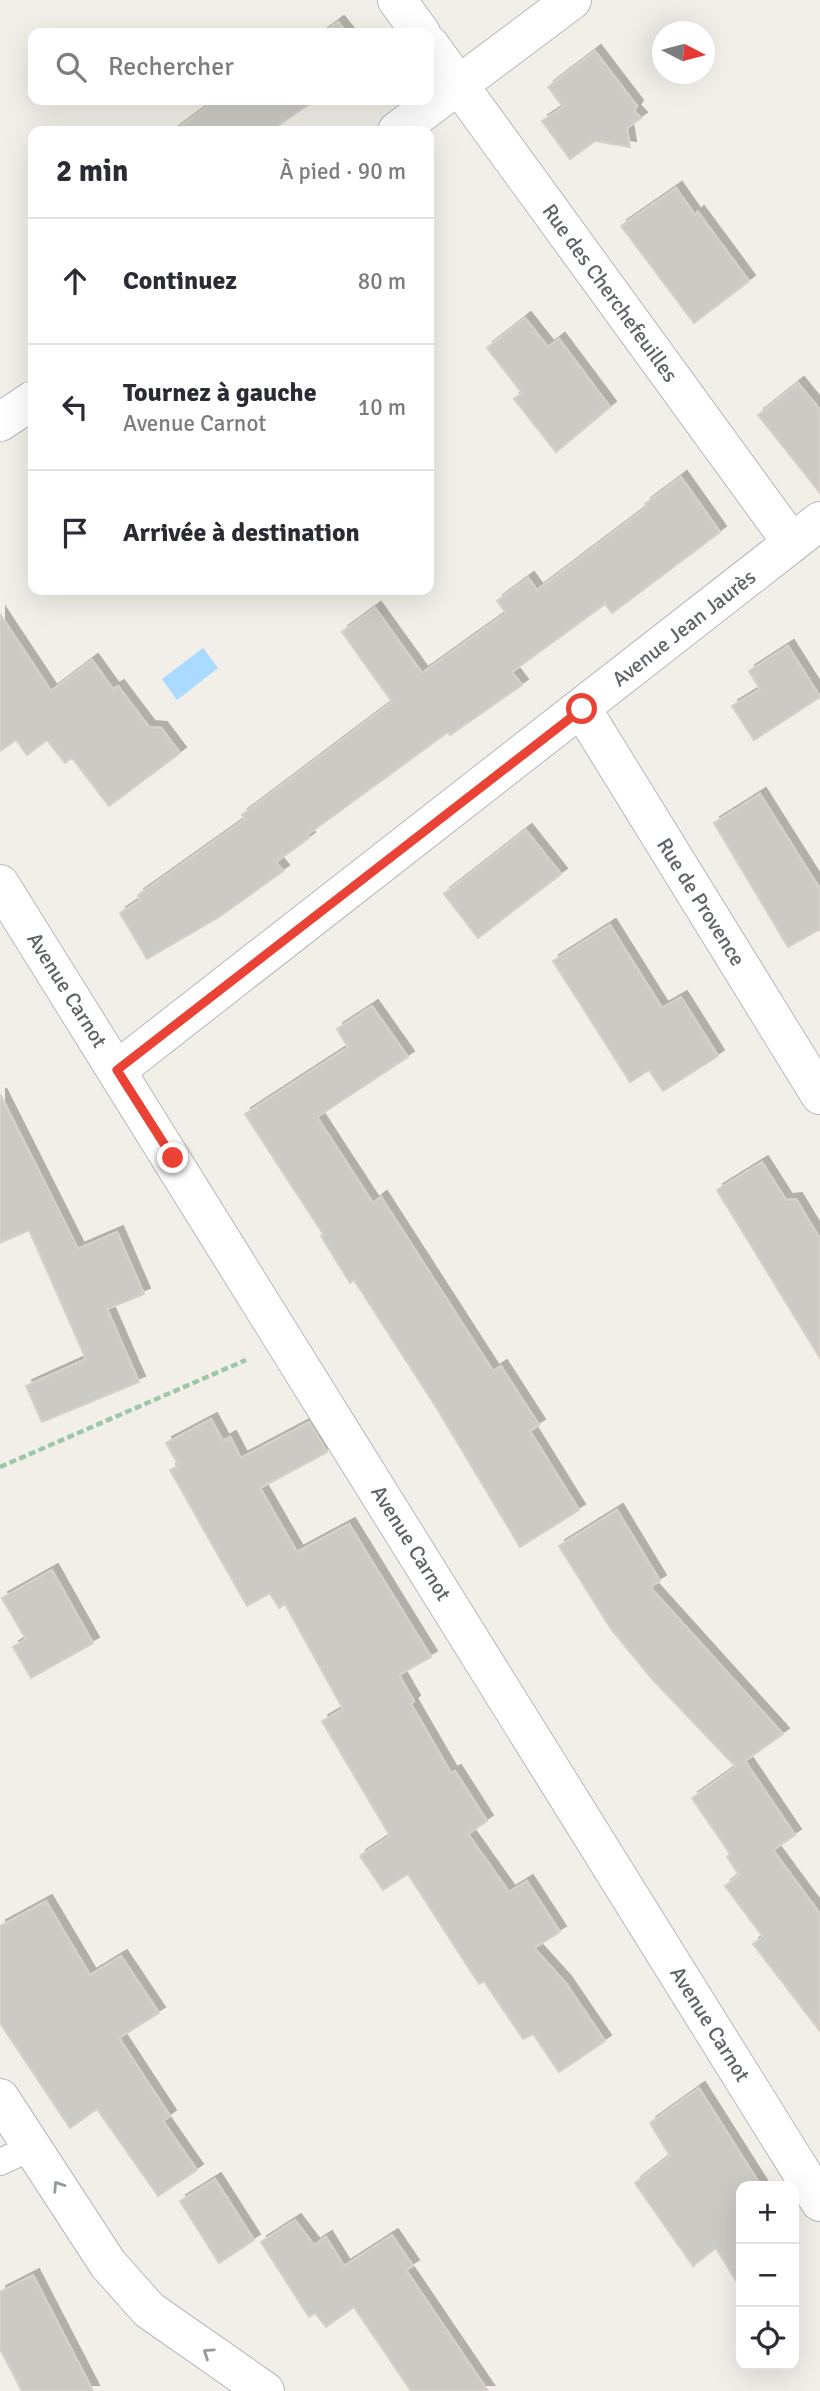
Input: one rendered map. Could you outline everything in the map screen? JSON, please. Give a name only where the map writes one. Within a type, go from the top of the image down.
[{"type":"street","points":[[397,0],[417,28]]},
{"type":"street","points":[[434,104],[572,0]]},
{"type":"street","name":"Rue des Cherchefeuilles","points":[[434,51],[806,532]]},
{"type":"street","points":[[404,126],[432,105]]},
{"type":"street","points":[[0,422],[28,403]]},
{"type":"street","name":"Avenue Jean Jaurès","points":[[117,1070],[806,532]]},
{"type":"street","name":"Rue de Provence","points":[[582,709],[820,1095]]},
{"type":"street","name":"Avenue Carnot","points":[[0,884],[815,2182]]},
{"type":"street","points":[[0,2098],[16,2154],[149,2310],[265,2391]]},
{"type":"path","points":[[0,1467],[286,1342]]},
{"type":"water","points":[[203,648],[218,668],[177,700],[162,679]]},
{"type":"building","points":[[338,22],[343,28],[330,28]]},
{"type":"building","points":[[595,51],[637,106],[634,111],[641,118],[627,128],[630,147],[595,141],[570,159],[542,121],[563,107],[548,87]]},
{"type":"building","points":[[209,105],[308,105],[277,126],[181,126]]},
{"type":"building","points":[[676,188],[695,215],[698,212],[749,281],[694,323],[621,226]]},
{"type":"building","points":[[525,318],[548,347],[559,339],[610,407],[556,452],[514,399],[522,393],[487,348]]},
{"type":"building","points":[[798,383],[820,410],[820,493],[758,415]]},
{"type":"building","points":[[681,477],[720,532],[612,613],[605,604],[512,672],[522,685],[450,735],[448,732],[307,835],[309,838],[276,862],[283,871],[219,917],[147,959],[120,913],[140,900],[138,895],[245,819],[242,815],[392,702],[342,632],[375,608],[422,673],[506,613],[497,601],[528,578],[537,590],[647,507],[645,504]]},
{"type":"building","points":[[0,614],[51,691],[92,660],[113,689],[118,686],[149,727],[161,728],[180,753],[109,806],[72,758],[65,763],[47,740],[27,755],[16,740],[0,751]]},
{"type":"building","points":[[788,646],[820,697],[754,740],[732,706],[760,689],[749,671]]},
{"type":"building","points":[[760,794],[820,889],[820,929],[788,947],[714,823]]},
{"type":"building","points":[[526,830],[561,874],[478,938],[444,894]]},
{"type":"building","points":[[610,925],[662,1008],[681,997],[718,1056],[663,1091],[649,1070],[630,1082],[553,961]]},
{"type":"building","points":[[372,1006],[408,1057],[317,1117],[373,1203],[381,1197],[493,1371],[501,1366],[539,1425],[530,1431],[579,1510],[520,1547],[436,1407],[354,1280],[350,1283],[321,1236],[323,1234],[245,1114],[348,1047],[337,1029]]},
{"type":"building","points":[[0,1094],[78,1249],[117,1232],[144,1294],[107,1309],[139,1382],[42,1422],[26,1386],[86,1359],[29,1230],[0,1243]]},
{"type":"building","points":[[762,1162],[786,1200],[796,1199],[820,1239],[820,1358],[717,1190]]},
{"type":"building","points":[[211,1419],[223,1441],[230,1437],[241,1458],[309,1422],[327,1452],[260,1488],[297,1552],[349,1524],[431,1657],[399,1675],[414,1701],[411,1704],[451,1773],[455,1771],[487,1821],[468,1834],[509,1892],[527,1881],[560,1932],[534,1948],[565,1982],[605,2041],[559,2072],[533,2034],[523,2039],[484,1981],[479,1984],[408,1874],[383,1890],[360,1856],[390,1836],[322,1721],[343,1709],[285,1604],[279,1608],[270,1593],[247,1606],[170,1470],[179,1466],[166,1443]]},
{"type":"building","points":[[617,1510],[660,1581],[650,1587],[783,1734],[745,1761],[795,1835],[773,1850],[820,1914],[820,2031],[753,1944],[763,1937],[725,1886],[739,1875],[727,1857],[730,1854],[692,1798],[736,1767],[653,1680],[611,1629],[559,1546]]},
{"type":"building","points":[[52,1570],[93,1643],[31,1678],[13,1647],[26,1639],[2,1598]]},
{"type":"building","points":[[46,1901],[90,1975],[121,1956],[159,2013],[119,2038],[170,2116],[163,2121],[197,2170],[158,2196],[97,2109],[70,2128],[0,2023],[0,1926]]},
{"type":"building","points":[[699,2088],[758,2181],[736,2181],[736,2281],[716,2248],[693,2266],[635,2183],[670,2156],[650,2123]]},
{"type":"building","points":[[215,2179],[254,2240],[219,2263],[180,2201]]},
{"type":"building","points":[[295,2220],[314,2245],[326,2237],[344,2266],[392,2235],[413,2266],[406,2270],[488,2391],[411,2391],[354,2307],[326,2327],[315,2313],[309,2317],[261,2242]]},
{"type":"building","points":[[33,2275],[93,2391],[22,2391],[0,2349],[0,2292]]},
{"type":"route","points":[[173,1158],[117,1070],[582,709]]}]
